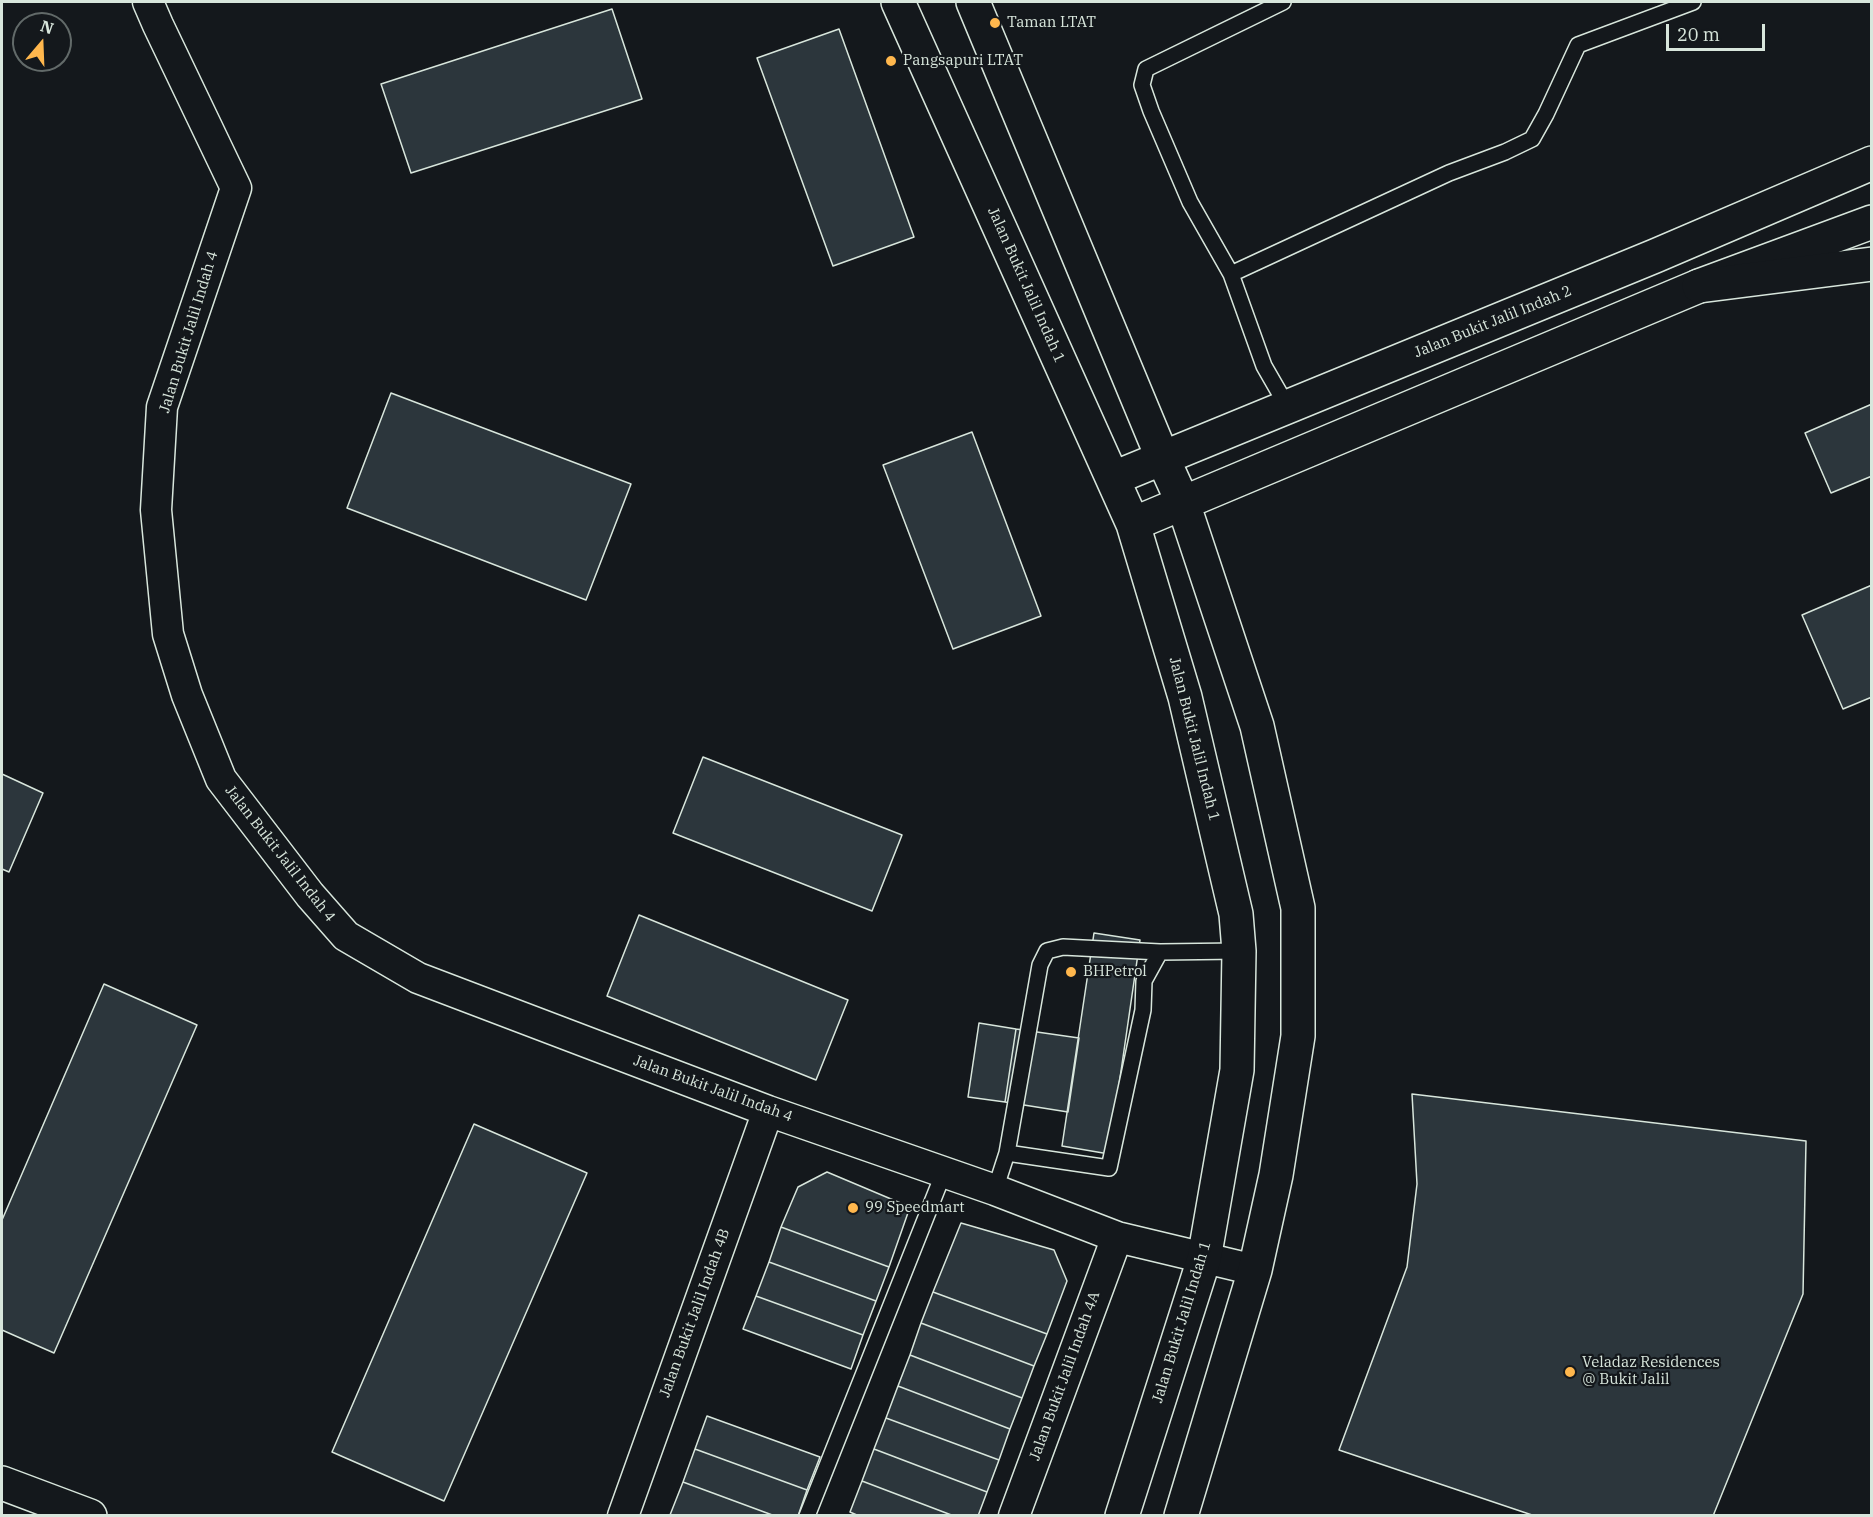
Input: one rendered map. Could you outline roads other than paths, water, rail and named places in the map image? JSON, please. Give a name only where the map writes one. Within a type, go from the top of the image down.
[{"type":"main road","name":"Jalan Bukit Jalil Indah 1","points":[[898,2],[1133,524],[1188,708],[1236,914],[1239,951],[1237,1070],[1204,1258],[1122,1515]]},
{"type":"main road","points":[[974,2],[1183,503],[1257,726],[1298,908],[1298,1036],[1276,1175],[1255,1270],[1181,1515]]},
{"type":"main road","name":"Jalan Bukit Jalil Indah 2","points":[[1114,478],[1654,256],[1872,163]]},
{"type":"main road","points":[[1133,524],[1699,285],[1872,222]]},
{"type":"main road","points":[[1699,285],[1872,264]]},
{"type":"main road","points":[[2,1483],[90,1515]]},
{"type":"street","name":"Jalan Bukit Jalil Indah 4","points":[[148,2],[236,188],[162,407],[156,510],[168,634],[187,695],[221,779],[310,895],[346,936],[418,978],[768,1111],[995,1190],[1116,1236],[1255,1270]]},
{"type":"street","name":"Jalan Bukit Jalil Indah 4B","points":[[622,1515],[768,1111]]},
{"type":"street","name":"Jalan Bukit Jalil Indah 4A","points":[[1014,1515],[1116,1236]]},
{"type":"lane","points":[[1283,2],[1146,69],[1142,85],[1190,202],[1231,274],[1264,366],[1287,406]]},
{"type":"lane","points":[[1231,274],[1449,173],[1532,139],[1578,45],[1693,2]]},
{"type":"lane","points":[[995,1190],[1007,1153],[1040,965],[1047,951],[1062,947],[1160,952],[1239,951]]},
{"type":"lane","points":[[1007,1153],[1108,1168],[1143,1010],[1144,981],[1160,952]]},
{"type":"lane","points":[[807,1515],[944,1172]]},
{"type":"place","name":"Taman LTAT","points":[[995,23]]},
{"type":"place","name":"Pangsapuri LTAT","points":[[891,61]]},
{"type":"place","name":"BHPetrol","points":[[1071,972]]},
{"type":"place","name":"99 Speedmart","points":[[853,1208]]},
{"type":"place","name":"Veladaz Residences @ Bukit Jalil","points":[[1570,1372]]}]
